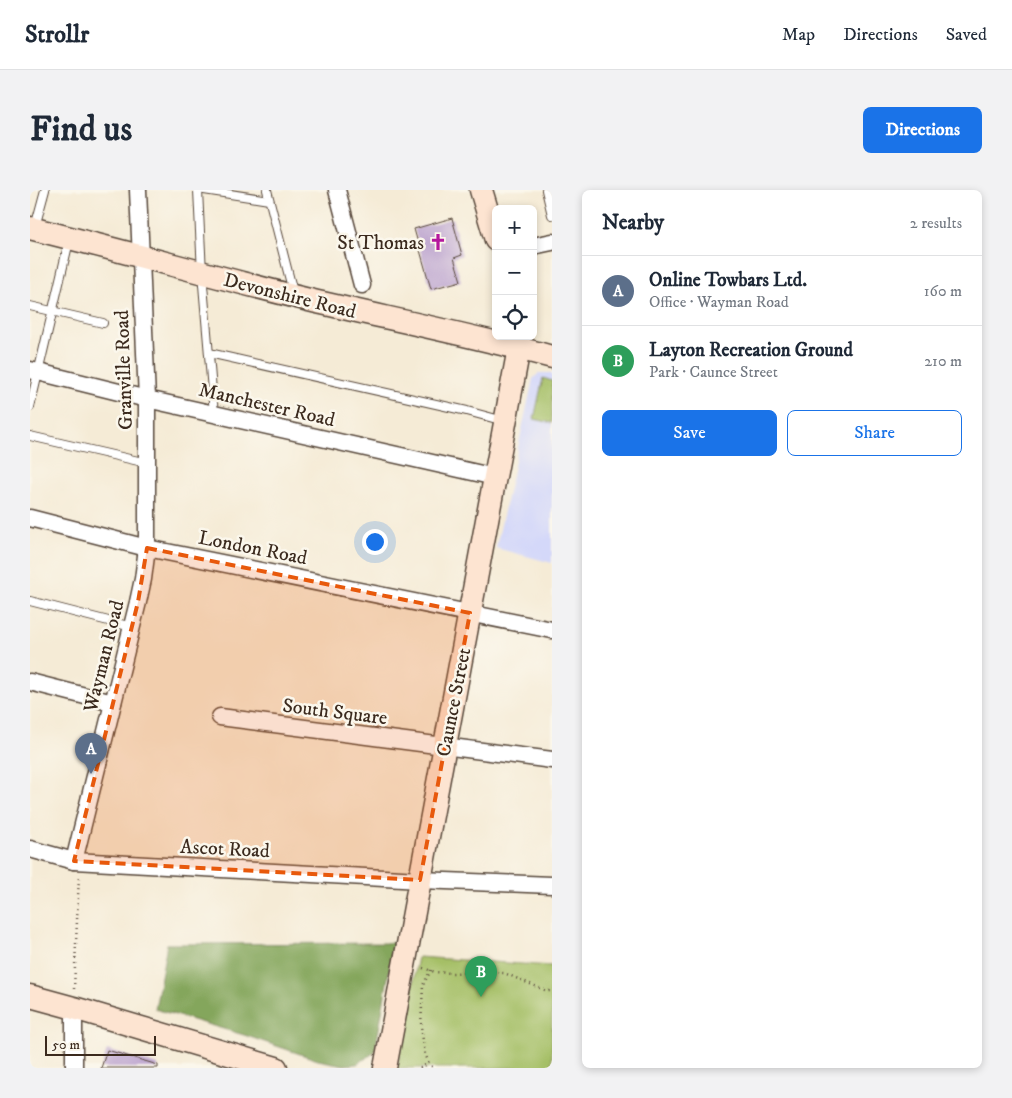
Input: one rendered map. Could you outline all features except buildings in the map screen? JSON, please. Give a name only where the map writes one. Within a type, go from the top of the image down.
[{"type":"street","name":"Granville Road","points":[[138,190],[147,399],[147,548]]},
{"type":"street","points":[[337,190],[362,285]]},
{"type":"street","points":[[481,190],[492,227]]},
{"type":"street","name":"Devonshire Road","points":[[32,228],[202,273],[369,314],[476,337],[519,342],[552,357]]},
{"type":"street","points":[[537,245],[552,242]]},
{"type":"street","name":"Caunce Street","points":[[384,1068],[506,422],[519,342]]},
{"type":"street","name":"Manchester Road","points":[[34,371],[147,399],[495,477]]},
{"type":"street","name":"London Road","points":[[30,518],[147,548],[552,630]]},
{"type":"street","name":"Wayman Road","points":[[77,861],[143,579],[147,548]]},
{"type":"street","points":[[30,682],[113,703]]},
{"type":"street","name":"South Square","points":[[220,717],[552,760]]},
{"type":"street","name":"Ascot Road","points":[[30,849],[77,861],[420,880],[552,885]]},
{"type":"street","points":[[30,996],[74,1008],[243,1063],[276,1068]]},
{"type":"street","points":[[74,1008],[74,1068]]},
{"type":"lane","points":[[32,228],[45,190]]},
{"type":"lane","points":[[198,190],[202,273],[214,414]]},
{"type":"lane","points":[[204,190],[269,200]]},
{"type":"lane","points":[[267,190],[294,296]]},
{"type":"lane","points":[[546,190],[552,215]]},
{"type":"lane","points":[[30,407],[34,371],[52,312],[70,238]]},
{"type":"lane","points":[[30,306],[103,323]]},
{"type":"lane","points":[[209,353],[467,411],[506,422]]},
{"type":"lane","points":[[30,436],[147,463]]},
{"type":"lane","points":[[30,601],[132,627]]},
{"type":"path","points":[[74,1008],[77,861]]},
{"type":"path","points":[[404,963],[452,973],[504,973],[533,986],[552,991]]},
{"type":"path","points":[[431,970],[423,985],[421,1026],[425,1054],[433,1068]]},
{"type":"path","points":[[420,1068],[429,1063]]},
{"type":"highlighted area","points":[[147,548],[470,613],[420,880],[74,861],[138,602]]},
{"type":"shaded area","points":[[539,373],[552,373],[552,563],[496,548],[533,379]]},
{"type":"green space","points":[[543,378],[552,381],[552,423],[534,419]]},
{"type":"green space","points":[[394,943],[375,1052],[357,1064],[344,1065],[318,1060],[244,1035],[155,1009],[167,944]]},
{"type":"green space","points":[[418,957],[552,966],[552,1068],[397,1068]]},
{"type":"place","name":"St Thomas","points":[[438,242]]},
{"type":"place","name":"Online Towbars Ltd.","points":[[91,774]]},
{"type":"place","name":"Layton Recreation Ground","points":[[481,997]]}]
